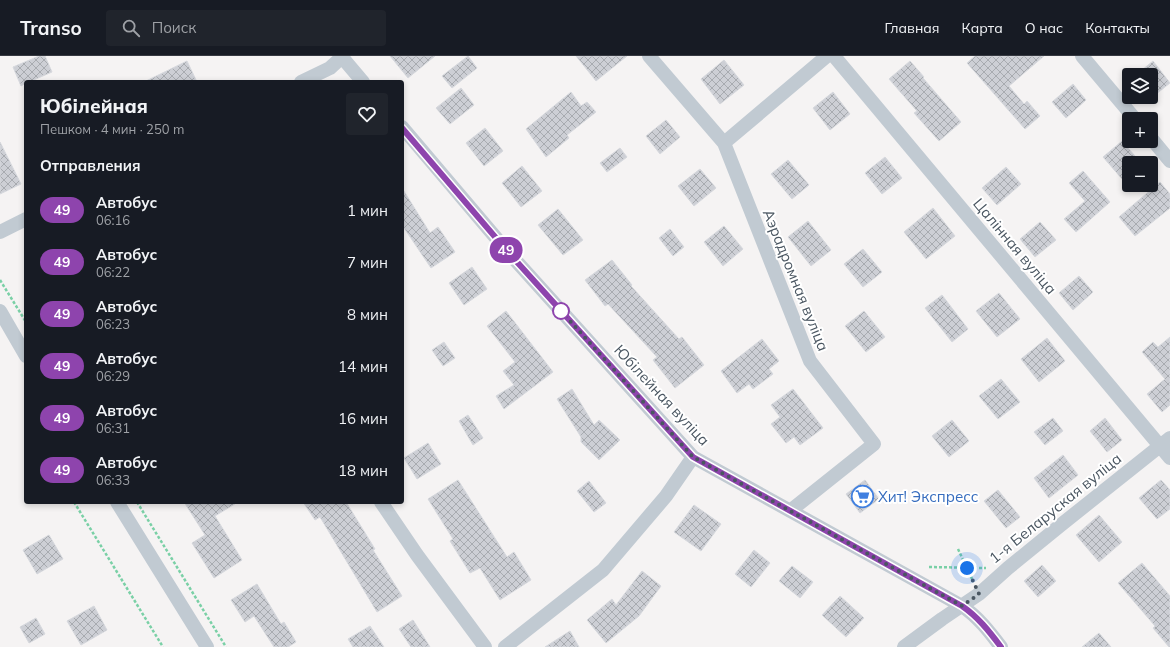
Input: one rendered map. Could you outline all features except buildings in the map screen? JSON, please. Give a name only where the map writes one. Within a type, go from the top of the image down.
[{"type":"street","points":[[305,80],[330,68],[342,56],[361,80]]},
{"type":"street","name":"Аэрадромная вуліца","points":[[649,56],[724,143],[810,361],[874,444],[790,511]]},
{"type":"street","points":[[724,143],[827,56]]},
{"type":"street","name":"Цалінная вуліца","points":[[834,56],[1165,442],[1170,458]]},
{"type":"street","points":[[1082,56],[1129,112]]},
{"type":"street","name":"Юбілейная вуліца","points":[[404,130],[508,252],[693,457],[962,606]]},
{"type":"street","points":[[1158,146],[1170,161]]},
{"type":"street","points":[[0,232],[24,220]]},
{"type":"street","points":[[0,311],[24,353]]},
{"type":"street","name":"1-я Беларуская вуліца","points":[[904,647],[979,594],[1008,568],[1165,442]]},
{"type":"street","points":[[505,647],[603,570],[666,496],[693,457]]},
{"type":"street","points":[[118,504],[207,647]]},
{"type":"street","points":[[382,504],[417,555],[485,647]]},
{"type":"street","points":[[962,606],[982,623],[1001,647]]},
{"type":"path","points":[[0,280],[24,319]]},
{"type":"path","points":[[75,504],[163,647]]},
{"type":"path","points":[[138,504],[226,647]]},
{"type":"path","points":[[958,548],[979,594]]},
{"type":"path","points":[[929,567],[1008,568]]},
{"type":"bus line","name":"49","points":[[404,130],[508,252],[693,457],[962,606],[982,623],[1001,647]]},
{"type":"place","name":"Хит! Экспресс","points":[[862,496]]},
{"type":"route","points":[[561,311],[693,457],[962,606],[979,594],[967,568]]}]
